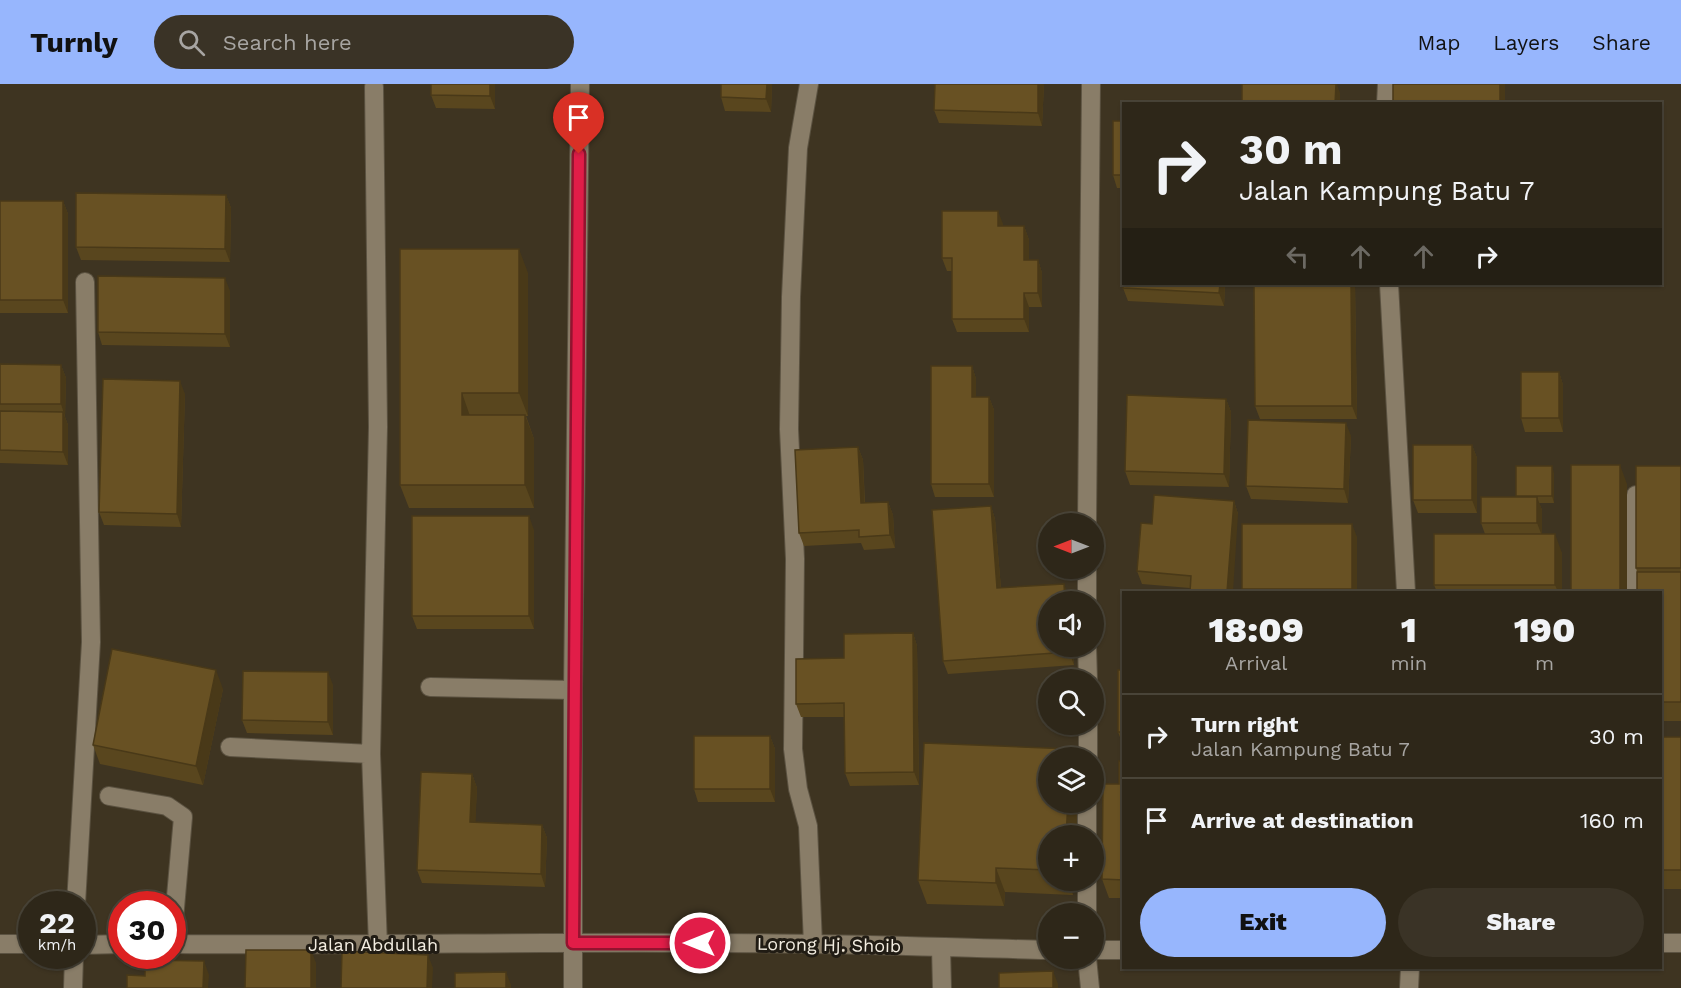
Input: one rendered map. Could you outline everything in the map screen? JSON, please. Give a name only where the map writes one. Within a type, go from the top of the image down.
[{"type":"street","points":[[573,988],[573,690],[580,84]]},
{"type":"street","points":[[809,84],[798,148],[791,297],[789,429],[795,559],[793,749],[798,789],[808,826],[813,944]]},
{"type":"street","points":[[1087,513],[1091,84]]},
{"type":"street","points":[[1386,102],[1387,84]]},
{"type":"street","points":[[374,87],[378,426],[371,754],[378,946]]},
{"type":"street","points":[[77,891],[91,642],[85,282]]},
{"type":"street","points":[[1389,285],[1406,591]]},
{"type":"street","points":[[1635,591],[1636,482]]},
{"type":"street","points":[[430,687],[573,690]]},
{"type":"street","points":[[230,747],[371,754]]},
{"type":"street","points":[[109,796],[167,806],[183,817],[177,891]]},
{"type":"street","name":"Jalan Abdullah","points":[[186,943],[378,946],[573,943]]},
{"type":"street","name":"Lorong Hj. Shoib","points":[[573,943],[813,944],[1038,950]]},
{"type":"street","points":[[1662,943],[1681,943]]},
{"type":"street","points":[[0,944],[18,944]]},
{"type":"street","points":[[941,948],[942,988]]},
{"type":"street","points":[[1104,950],[1122,950]]},
{"type":"street","points":[[74,969],[74,988]]},
{"type":"street","points":[[1089,969],[1090,988]]},
{"type":"street","points":[[1409,988],[1410,969]]},
{"type":"building","points":[[431,84],[490,84],[490,96],[431,95]]},
{"type":"building","points":[[721,84],[767,84],[766,99],[721,97]]},
{"type":"building","points":[[935,84],[1038,84],[1038,113],[934,110]]},
{"type":"building","points":[[1242,84],[1336,84],[1335,102],[1242,102]]},
{"type":"building","points":[[1393,84],[1500,84],[1500,102],[1393,102]]},
{"type":"building","points":[[1113,121],[1122,121],[1122,175],[1113,175]]},
{"type":"building","points":[[76,193],[226,195],[225,249],[76,247]]},
{"type":"building","points":[[0,201],[63,201],[63,300],[0,300]]},
{"type":"building","points":[[942,211],[998,211],[998,226],[1024,226],[1024,260],[1038,260],[1038,293],[1024,293],[1024,319],[952,319],[952,258],[942,258]]},
{"type":"building","points":[[400,249],[519,249],[519,393],[462,393],[462,415],[525,415],[525,485],[400,485]]},
{"type":"building","points":[[98,276],[225,278],[225,334],[98,332]]},
{"type":"building","points":[[1123,285],[1220,285],[1219,293],[1123,288]]},
{"type":"building","points":[[1254,285],[1351,285],[1352,406],[1255,406]]},
{"type":"building","points":[[0,364],[61,365],[61,404],[0,404]]},
{"type":"building","points":[[931,366],[972,366],[972,397],[989,397],[989,484],[931,484]]},
{"type":"building","points":[[1521,372],[1559,372],[1559,418],[1521,418]]},
{"type":"building","points":[[103,379],[180,381],[177,514],[99,512]]},
{"type":"building","points":[[1127,395],[1226,399],[1224,474],[1125,471]]},
{"type":"building","points":[[0,411],[63,412],[63,452],[0,450]]},
{"type":"building","points":[[1248,420],[1346,423],[1344,489],[1246,486]]},
{"type":"building","points":[[1413,445],[1472,445],[1472,500],[1413,500]]},
{"type":"building","points":[[858,447],[861,503],[888,502],[890,535],[859,537],[859,530],[799,533],[795,450]]},
{"type":"building","points":[[1571,465],[1620,465],[1620,591],[1571,591]]},
{"type":"building","points":[[1516,466],[1552,466],[1552,496],[1516,496]]},
{"type":"building","points":[[1636,466],[1681,466],[1681,568],[1636,568]]},
{"type":"building","points":[[1154,495],[1234,501],[1227,591],[1190,591],[1191,576],[1137,571],[1141,523],[1152,524]]},
{"type":"building","points":[[1481,497],[1537,497],[1537,523],[1481,523]]},
{"type":"building","points":[[991,506],[997,588],[1064,584],[1064,591],[1038,591],[1038,654],[943,661],[932,510]]},
{"type":"building","points":[[412,516],[529,516],[529,616],[412,616]]},
{"type":"building","points":[[1242,524],[1352,524],[1352,589],[1242,589]]},
{"type":"building","points":[[1434,534],[1555,534],[1555,585],[1434,585]]},
{"type":"building","points":[[1637,572],[1681,572],[1681,702],[1662,702],[1662,591],[1637,591]]},
{"type":"building","points":[[913,633],[914,772],[845,773],[844,703],[796,704],[796,659],[844,658],[844,634]]},
{"type":"building","points":[[112,649],[216,670],[196,766],[93,745]]},
{"type":"building","points":[[1118,670],[1122,670],[1122,732],[1118,732]]},
{"type":"building","points":[[243,671],[328,672],[328,722],[242,720]]},
{"type":"building","points":[[694,736],[770,736],[770,789],[694,789]]},
{"type":"building","points":[[1662,737],[1681,737],[1681,870],[1662,870]]},
{"type":"building","points":[[924,743],[1038,748],[1038,813],[1067,813],[1067,825],[1038,825],[1038,870],[996,868],[996,883],[918,880]]},
{"type":"building","points":[[1119,761],[1122,762],[1122,880],[1104,879],[1104,784],[1119,784]]},
{"type":"building","points":[[421,772],[472,774],[470,822],[542,825],[541,874],[417,870]]},
{"type":"building","points":[[246,950],[311,950],[311,988],[245,988]]},
{"type":"building","points":[[342,951],[428,955],[427,988],[341,988]]},
{"type":"building","points":[[186,961],[204,961],[203,988],[127,988],[127,975],[145,976],[145,969],[186,969]]},
{"type":"building","points":[[1053,971],[1053,988],[999,988],[999,973]]},
{"type":"building","points":[[506,972],[506,988],[455,988],[455,973]]},
{"type":"route","points":[[579,154],[573,690],[573,943],[700,943]]}]
